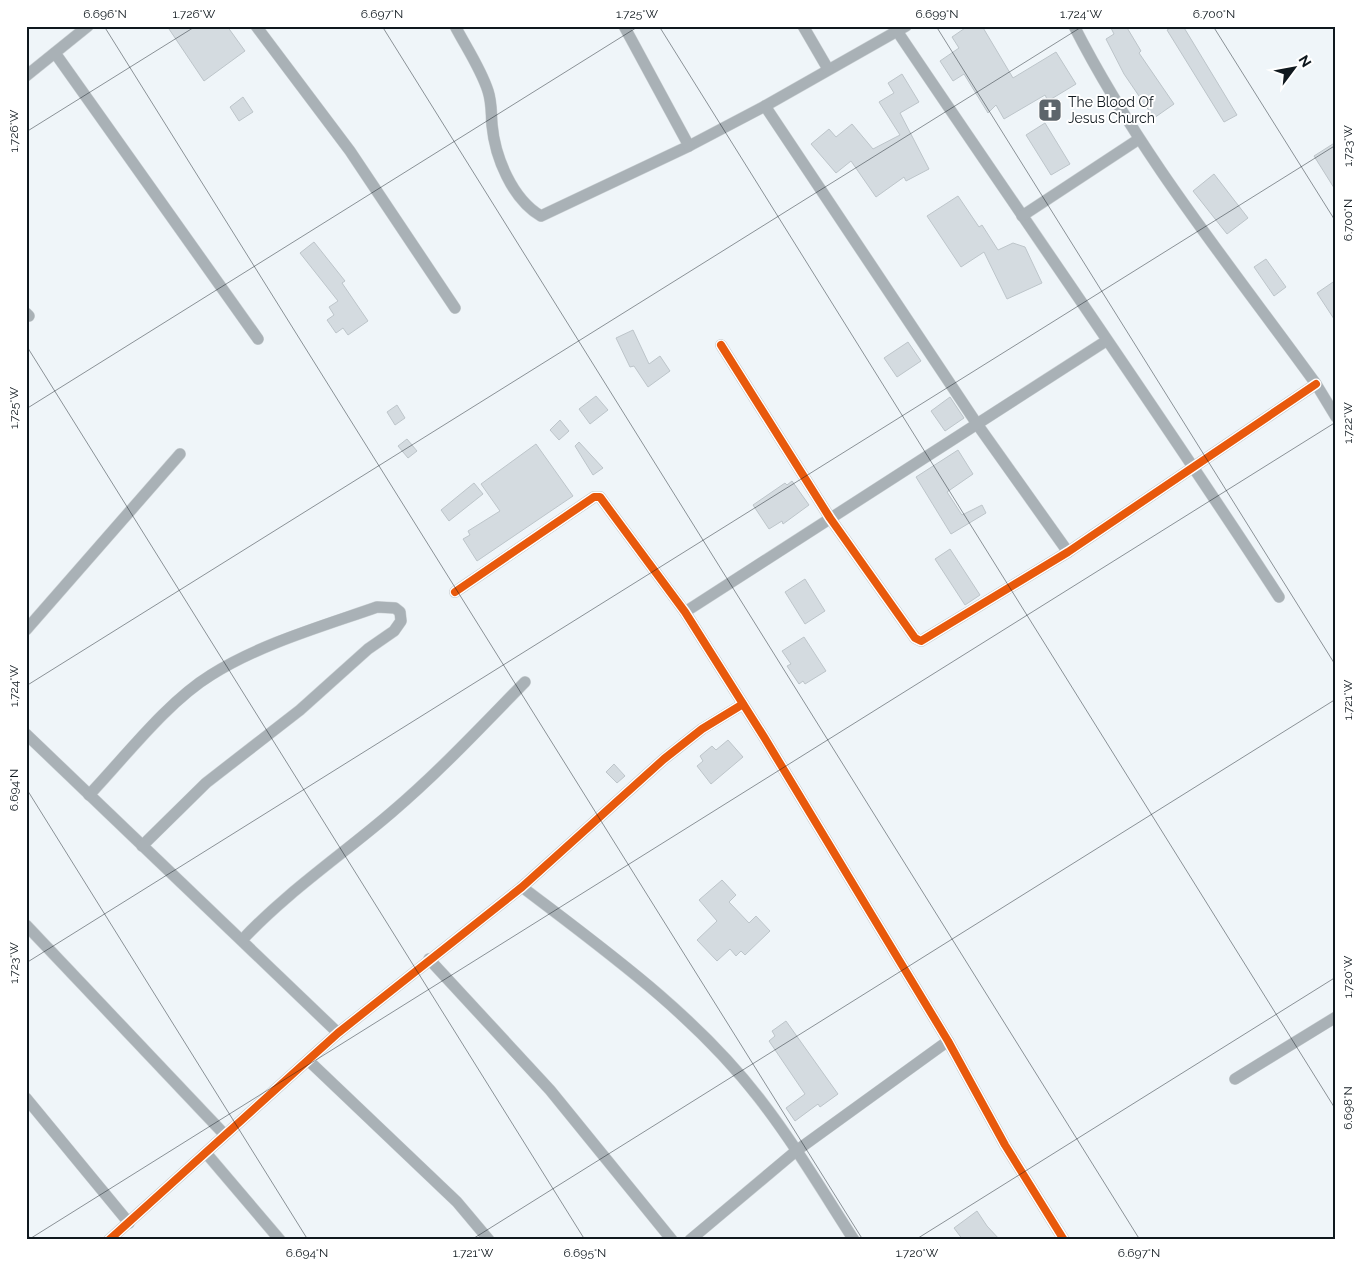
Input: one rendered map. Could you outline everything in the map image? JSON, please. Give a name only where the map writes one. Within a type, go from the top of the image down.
[{"type":"street","points":[[26,76],[88,26]]},
{"type":"street","points":[[256,26],[350,151],[455,308]]},
{"type":"street","points":[[455,26],[487,88],[492,104],[492,125],[498,156],[513,186],[526,204],[541,216],[689,146],[765,106],[901,29],[1022,216],[1106,341],[1194,466],[1279,597]]},
{"type":"street","points":[[624,26],[689,146]]},
{"type":"street","points":[[803,26],[828,69]]},
{"type":"street","points":[[1074,26],[1100,77],[1139,139],[1316,384],[1336,417]]},
{"type":"street","points":[[55,53],[258,339]]},
{"type":"street","points":[[765,106],[977,424],[1068,552]]},
{"type":"street","points":[[1022,216],[1139,139]]},
{"type":"street","points":[[685,612],[1106,341]]},
{"type":"street","points":[[721,345],[830,518],[915,638],[921,641],[1068,552],[1316,384]]},
{"type":"street","points":[[26,630],[180,454]]},
{"type":"street","points":[[455,592],[598,496],[602,499],[685,612],[743,704],[948,1041],[1005,1145],[1064,1240]]},
{"type":"street","points":[[89,795],[171,708],[211,675],[255,653],[378,607],[395,608],[400,612],[401,621],[394,631],[368,649],[279,727],[206,784],[142,846]]},
{"type":"street","points":[[242,940],[278,902],[392,812],[455,753],[525,682]]},
{"type":"street","points":[[109,1240],[338,1033],[522,887],[664,759],[702,729],[743,704]]},
{"type":"street","points":[[26,734],[338,1033]]},
{"type":"street","points":[[522,887],[661,995],[714,1048],[758,1098],[796,1151],[854,1240]]},
{"type":"street","points":[[26,925],[225,1135]]},
{"type":"street","points":[[429,959],[550,1090],[672,1240]]},
{"type":"street","points":[[1235,1079],[1336,1017]]},
{"type":"street","points":[[690,1240],[796,1151],[948,1041]]},
{"type":"street","points":[[309,1061],[457,1202],[489,1240]]},
{"type":"street","points":[[26,1098],[129,1223]]},
{"type":"street","points":[[206,1153],[280,1240]]},
{"type":"building","points":[[167,26],[227,26],[245,51],[204,81]]},
{"type":"building","points":[[968,26],[982,26],[1013,78],[1056,52],[1076,84],[1048,101],[1045,95],[1004,119],[996,105],[988,113],[964,74],[953,81],[940,61],[959,48],[952,37]]},
{"type":"building","points":[[1110,26],[1126,26],[1141,51],[1139,53],[1174,104],[1154,118],[1124,74],[1106,39],[1114,34]]},
{"type":"building","points":[[1173,26],[1183,26],[1237,115],[1224,122],[1167,30]]},
{"type":"building","points":[[902,74],[919,102],[900,113],[929,169],[906,181],[904,177],[876,197],[851,161],[836,173],[811,144],[829,129],[836,137],[852,124],[873,149],[900,135],[879,102],[894,93],[888,83]]},
{"type":"building","points":[[243,97],[253,112],[239,121],[230,107]]},
{"type":"building","points":[[1045,123],[1070,164],[1051,175],[1026,135]]},
{"type":"building","points":[[1336,142],[1336,191],[1314,156]]},
{"type":"building","points":[[1214,174],[1248,218],[1227,234],[1193,191]]},
{"type":"building","points":[[958,196],[979,227],[982,225],[998,250],[1013,243],[1025,247],[1042,283],[1007,299],[984,252],[961,267],[927,216]]},
{"type":"building","points":[[314,242],[345,281],[342,283],[368,321],[348,335],[343,328],[336,333],[327,320],[334,315],[329,307],[338,301],[300,253]]},
{"type":"building","points":[[1266,259],[1286,287],[1274,296],[1254,267]]},
{"type":"building","points":[[1336,280],[1336,322],[1317,293]]},
{"type":"building","points":[[633,330],[649,364],[660,356],[670,371],[648,387],[634,366],[630,367],[616,338]]},
{"type":"building","points":[[908,342],[921,361],[897,377],[884,358]]},
{"type":"building","points":[[596,396],[608,410],[590,424],[579,409]]},
{"type":"building","points":[[950,397],[964,418],[945,431],[931,411]]},
{"type":"building","points":[[397,405],[405,418],[395,425],[387,412]]},
{"type":"building","points":[[560,420],[569,431],[559,440],[550,430]]},
{"type":"building","points":[[407,439],[417,451],[408,458],[398,446]]},
{"type":"building","points":[[579,442],[603,468],[593,475],[575,446]]},
{"type":"building","points":[[536,444],[573,496],[477,561],[463,539],[470,535],[468,531],[500,511],[481,484]]},
{"type":"building","points":[[958,450],[973,474],[947,492],[962,515],[982,505],[986,513],[951,534],[916,477]]},
{"type":"building","points":[[792,481],[809,505],[783,524],[782,521],[769,529],[753,505],[785,483],[787,485]]},
{"type":"building","points":[[474,483],[483,494],[449,521],[441,510]]},
{"type":"building","points":[[950,549],[980,595],[965,605],[935,559]]},
{"type":"building","points":[[805,579],[825,611],[805,624],[785,592]]},
{"type":"building","points":[[804,637],[826,671],[805,684],[803,681],[799,684],[787,666],[791,664],[782,651]]},
{"type":"building","points":[[728,740],[743,757],[711,784],[697,766],[703,761],[700,756],[712,746],[716,750]]},
{"type":"building","points":[[614,764],[625,776],[617,783],[606,772]]},
{"type":"building","points":[[722,880],[736,895],[729,902],[749,923],[756,916],[770,931],[745,955],[741,951],[736,956],[730,949],[717,961],[697,940],[717,921],[699,900]]},
{"type":"building","points":[[786,1021],[838,1094],[820,1107],[818,1104],[795,1121],[786,1108],[805,1094],[769,1041],[775,1036],[772,1031]]},
{"type":"building","points":[[977,1211],[1000,1240],[963,1240],[954,1228]]},
{"type":"cycle path","points":[[721,345],[830,518],[915,638],[921,641],[1068,552],[1316,384]]},
{"type":"cycle path","points":[[455,592],[594,497],[600,497],[685,612],[764,737],[948,1041],[1005,1145],[1064,1240]]},
{"type":"cycle path","points":[[109,1240],[338,1033],[522,887],[664,759],[702,729],[743,704]]},
{"type":"place","name":"The Blood Of Jesus Church","points":[[1050,110]]}]
